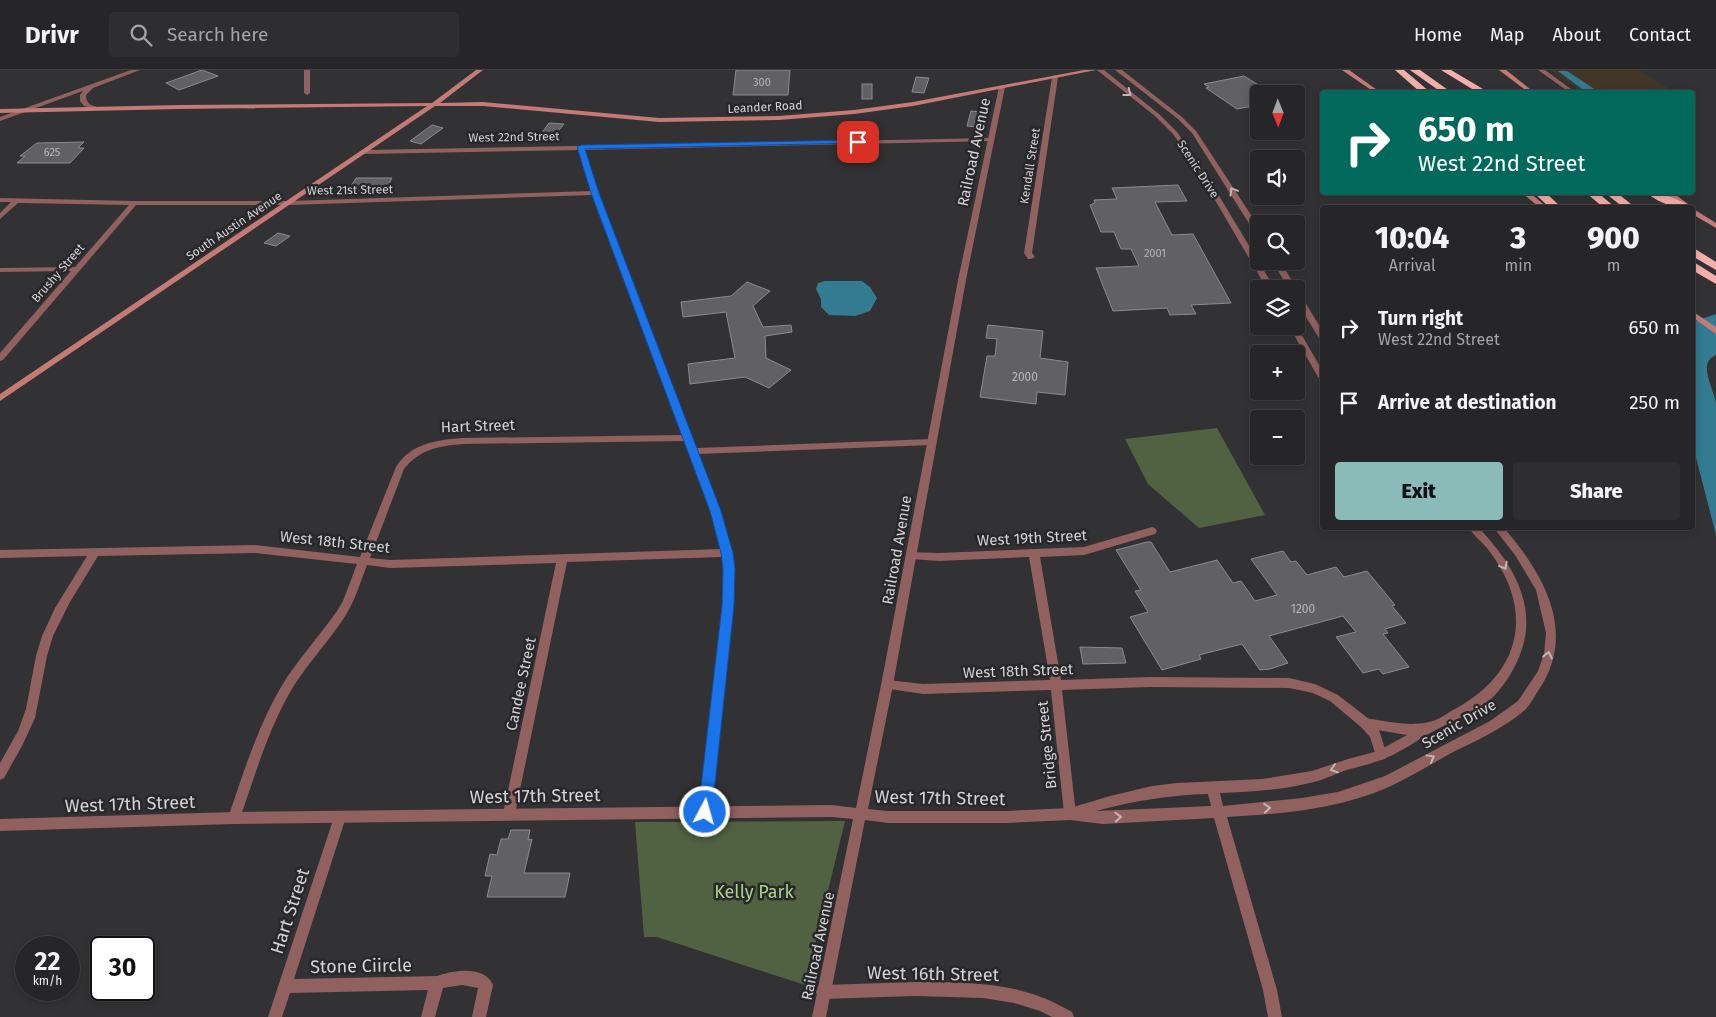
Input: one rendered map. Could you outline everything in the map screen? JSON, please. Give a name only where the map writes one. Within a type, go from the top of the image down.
[{"type":"highway","points":[[1399,70],[1423,90]]},
{"type":"highway","points":[[1414,70],[1443,90]]},
{"type":"highway","points":[[1431,70],[1461,90]]},
{"type":"highway","points":[[1445,70],[1480,90]]},
{"type":"highway","points":[[1542,195],[1553,205]]},
{"type":"highway","points":[[1594,195],[1607,205]]},
{"type":"highway","points":[[1613,195],[1627,205]]},
{"type":"highway","points":[[1657,195],[1680,205]]},
{"type":"highway","points":[[1695,252],[1716,266]]},
{"type":"highway","points":[[1695,266],[1716,280]]},
{"type":"main road","name":"South Austin Avenue","points":[[0,398],[73,347],[366,152],[436,104],[480,70]]},
{"type":"main road","name":"Leander Road","points":[[0,111],[483,104],[646,119],[742,120],[864,111],[1093,70]]},
{"type":"main road","points":[[1345,70],[1373,90]]},
{"type":"main road","points":[[1502,70],[1528,90]]},
{"type":"main road","points":[[1528,195],[1541,205]]},
{"type":"main road","points":[[1671,195],[1685,205]]},
{"type":"main road","points":[[1695,212],[1716,226]]},
{"type":"main road","points":[[1695,315],[1716,331]]},
{"type":"street","points":[[0,119],[137,70]]},
{"type":"street","points":[[307,70],[307,93]]},
{"type":"street","name":"Scenic Drive","points":[[1100,70],[1157,115],[1175,133],[1204,176],[1266,280]]},
{"type":"street","name":"Scenic Drive","points":[[1118,70],[1174,113],[1194,132],[1250,218]]},
{"type":"street","points":[[1541,70],[1569,90]]},
{"type":"street","name":"Kendall Street","points":[[1031,257],[1028,253],[1055,77]]},
{"type":"street","points":[[93,86],[86,90],[82,98],[86,105],[98,109]]},
{"type":"street","name":"Railroad Avenue","points":[[819,1017],[887,685],[962,280],[1002,87]]},
{"type":"street","points":[[1175,133],[1194,132]]},
{"type":"street","name":"West 22nd Street","points":[[366,152],[992,140]]},
{"type":"street","points":[[581,147],[595,193],[716,511],[727,553],[729,569],[728,606],[705,812]]},
{"type":"street","points":[[1204,176],[1223,175]]},
{"type":"street","name":"West 21st Street","points":[[0,200],[134,203],[290,202],[595,193]]},
{"type":"street","points":[[0,217],[16,201]]},
{"type":"street","name":"Brushy Street","points":[[0,358],[134,203]]},
{"type":"street","points":[[0,270],[77,269]]},
{"type":"street","points":[[1305,308],[1320,333]]},
{"type":"street","points":[[1299,335],[1320,373]]},
{"type":"street","name":"Hart Street","points":[[234,818],[267,727],[284,690],[340,616],[364,562],[400,464],[422,448],[433,444],[463,441],[687,438]]},
{"type":"street","points":[[692,451],[932,442]]},
{"type":"street","name":"Scenic Drive","points":[[1212,788],[1268,784],[1312,777],[1380,755],[1488,694],[1512,664],[1519,649],[1522,634],[1522,614],[1519,597],[1499,557],[1486,539],[1476,530]]},
{"type":"street","name":"Scenic Drive","points":[[1219,812],[1302,804],[1338,798],[1388,781],[1494,725],[1522,705],[1544,673],[1549,654],[1551,632],[1542,589],[1519,552],[1501,530]]},
{"type":"street","name":"West 19th Street","points":[[911,555],[939,557],[1091,550],[1152,531]]},
{"type":"street","name":"West 18th Street","points":[[0,554],[255,549],[390,564],[562,560],[727,553]]},
{"type":"street","points":[[0,774],[20,741],[31,711],[43,649],[50,631],[60,610],[95,552]]},
{"type":"street","name":"Bridge Street","points":[[1034,554],[1056,685],[1070,814]]},
{"type":"street","name":"Candee Street","points":[[510,814],[562,560]]},
{"type":"street","name":"West 18th Street","points":[[887,685],[923,689],[1150,682],[1289,683],[1316,689],[1334,698],[1365,723]]},
{"type":"street","points":[[1365,723],[1409,730],[1434,726]]},
{"type":"street","points":[[1365,723],[1375,734],[1380,755]]},
{"type":"street","points":[[1212,788],[1270,990],[1275,1017]]},
{"type":"street","name":"West 17th Street","points":[[1070,814],[1098,804],[1174,790],[1212,788]]},
{"type":"street","name":"West 17th Street","points":[[0,825],[234,818],[510,814],[832,811],[888,817],[1006,817],[1070,814],[1103,818],[1219,812]]},
{"type":"street","name":"Hart Street","points":[[275,1017],[340,817]]},
{"type":"street","name":"Stone Ciircle","points":[[285,986],[437,983],[442,980],[476,978],[483,981],[486,985],[479,1017]]},
{"type":"street","points":[[428,1017],[437,983]]},
{"type":"street","name":"West 16th Street","points":[[823,992],[934,990],[1004,993],[1031,1000],[1058,1011],[1067,1017]]},
{"type":"shaded area","points":[[1550,70],[1639,70],[1669,89],[1664,90],[1579,90]]},
{"type":"green space","points":[[1217,428],[1265,515],[1199,528],[1148,484],[1125,439]]},
{"type":"green space","name":"Kelly Park","points":[[845,821],[805,985],[657,937],[644,937],[635,822]]},
{"type":"water","points":[[1558,71],[1567,71],[1596,90],[1583,90]]},
{"type":"water","points":[[825,281],[862,281],[870,287],[877,298],[870,311],[855,316],[829,315],[821,307],[821,299],[816,289],[818,283]]},
{"type":"water","points":[[1716,314],[1716,355],[1707,364],[1707,370],[1716,404],[1716,535],[1695,454],[1695,321]]},
{"type":"building","points":[[202,70],[218,76],[179,90],[166,83]]},
{"type":"building","points":[[736,70],[790,70],[788,95],[733,95]]},
{"type":"building","points":[[1244,76],[1258,85],[1250,85],[1250,107],[1237,109],[1206,88],[1209,87],[1204,84]]},
{"type":"building","points":[[916,77],[929,78],[924,93],[912,92]]},
{"type":"building","points":[[862,84],[872,84],[872,99],[862,99]]},
{"type":"building","points":[[971,111],[981,112],[977,127],[967,126]]},
{"type":"building","points":[[549,123],[564,124],[555,135],[541,134]]},
{"type":"building","points":[[432,125],[443,128],[421,144],[410,141]]},
{"type":"building","points":[[84,142],[78,148],[84,148],[70,163],[17,163],[25,156],[20,156],[37,143]]},
{"type":"building","points":[[356,178],[392,178],[384,193],[347,193]]},
{"type":"building","points":[[1178,185],[1187,201],[1155,202],[1172,235],[1193,234],[1231,303],[1191,305],[1196,314],[1170,315],[1167,308],[1113,311],[1096,268],[1139,266],[1131,249],[1121,249],[1114,232],[1101,232],[1090,205],[1095,203],[1094,200],[1117,199],[1112,188]]},
{"type":"building","points":[[278,233],[290,236],[276,246],[264,243]]},
{"type":"building","points":[[747,282],[770,291],[753,306],[763,327],[791,325],[792,332],[765,336],[766,358],[791,370],[769,388],[745,377],[690,384],[688,364],[735,358],[726,312],[683,317],[681,302],[731,296]]},
{"type":"building","points":[[988,325],[1043,331],[1040,358],[1068,362],[1065,395],[1037,392],[1036,404],[980,397],[987,356],[995,356],[997,339],[986,338]]},
{"type":"building","points":[[1151,542],[1170,572],[1217,560],[1233,583],[1241,581],[1255,601],[1277,595],[1251,559],[1283,551],[1291,562],[1296,561],[1307,575],[1336,567],[1344,577],[1367,571],[1395,605],[1392,606],[1406,623],[1385,629],[1388,633],[1383,634],[1409,667],[1383,674],[1379,669],[1363,673],[1336,637],[1356,632],[1343,616],[1269,636],[1288,663],[1270,669],[1260,670],[1242,644],[1199,655],[1201,659],[1162,670],[1130,617],[1148,612],[1135,591],[1141,590],[1116,550]]},
{"type":"building","points":[[1080,647],[1122,648],[1126,663],[1083,664]]},
{"type":"building","points":[[511,830],[530,830],[528,840],[532,839],[524,873],[570,873],[565,897],[487,897],[492,876],[485,876],[490,854],[497,855],[501,839],[508,839]]},
{"type":"route","points":[[705,812],[728,606],[729,569],[727,553],[716,511],[595,193],[581,147],[858,142]]}]
